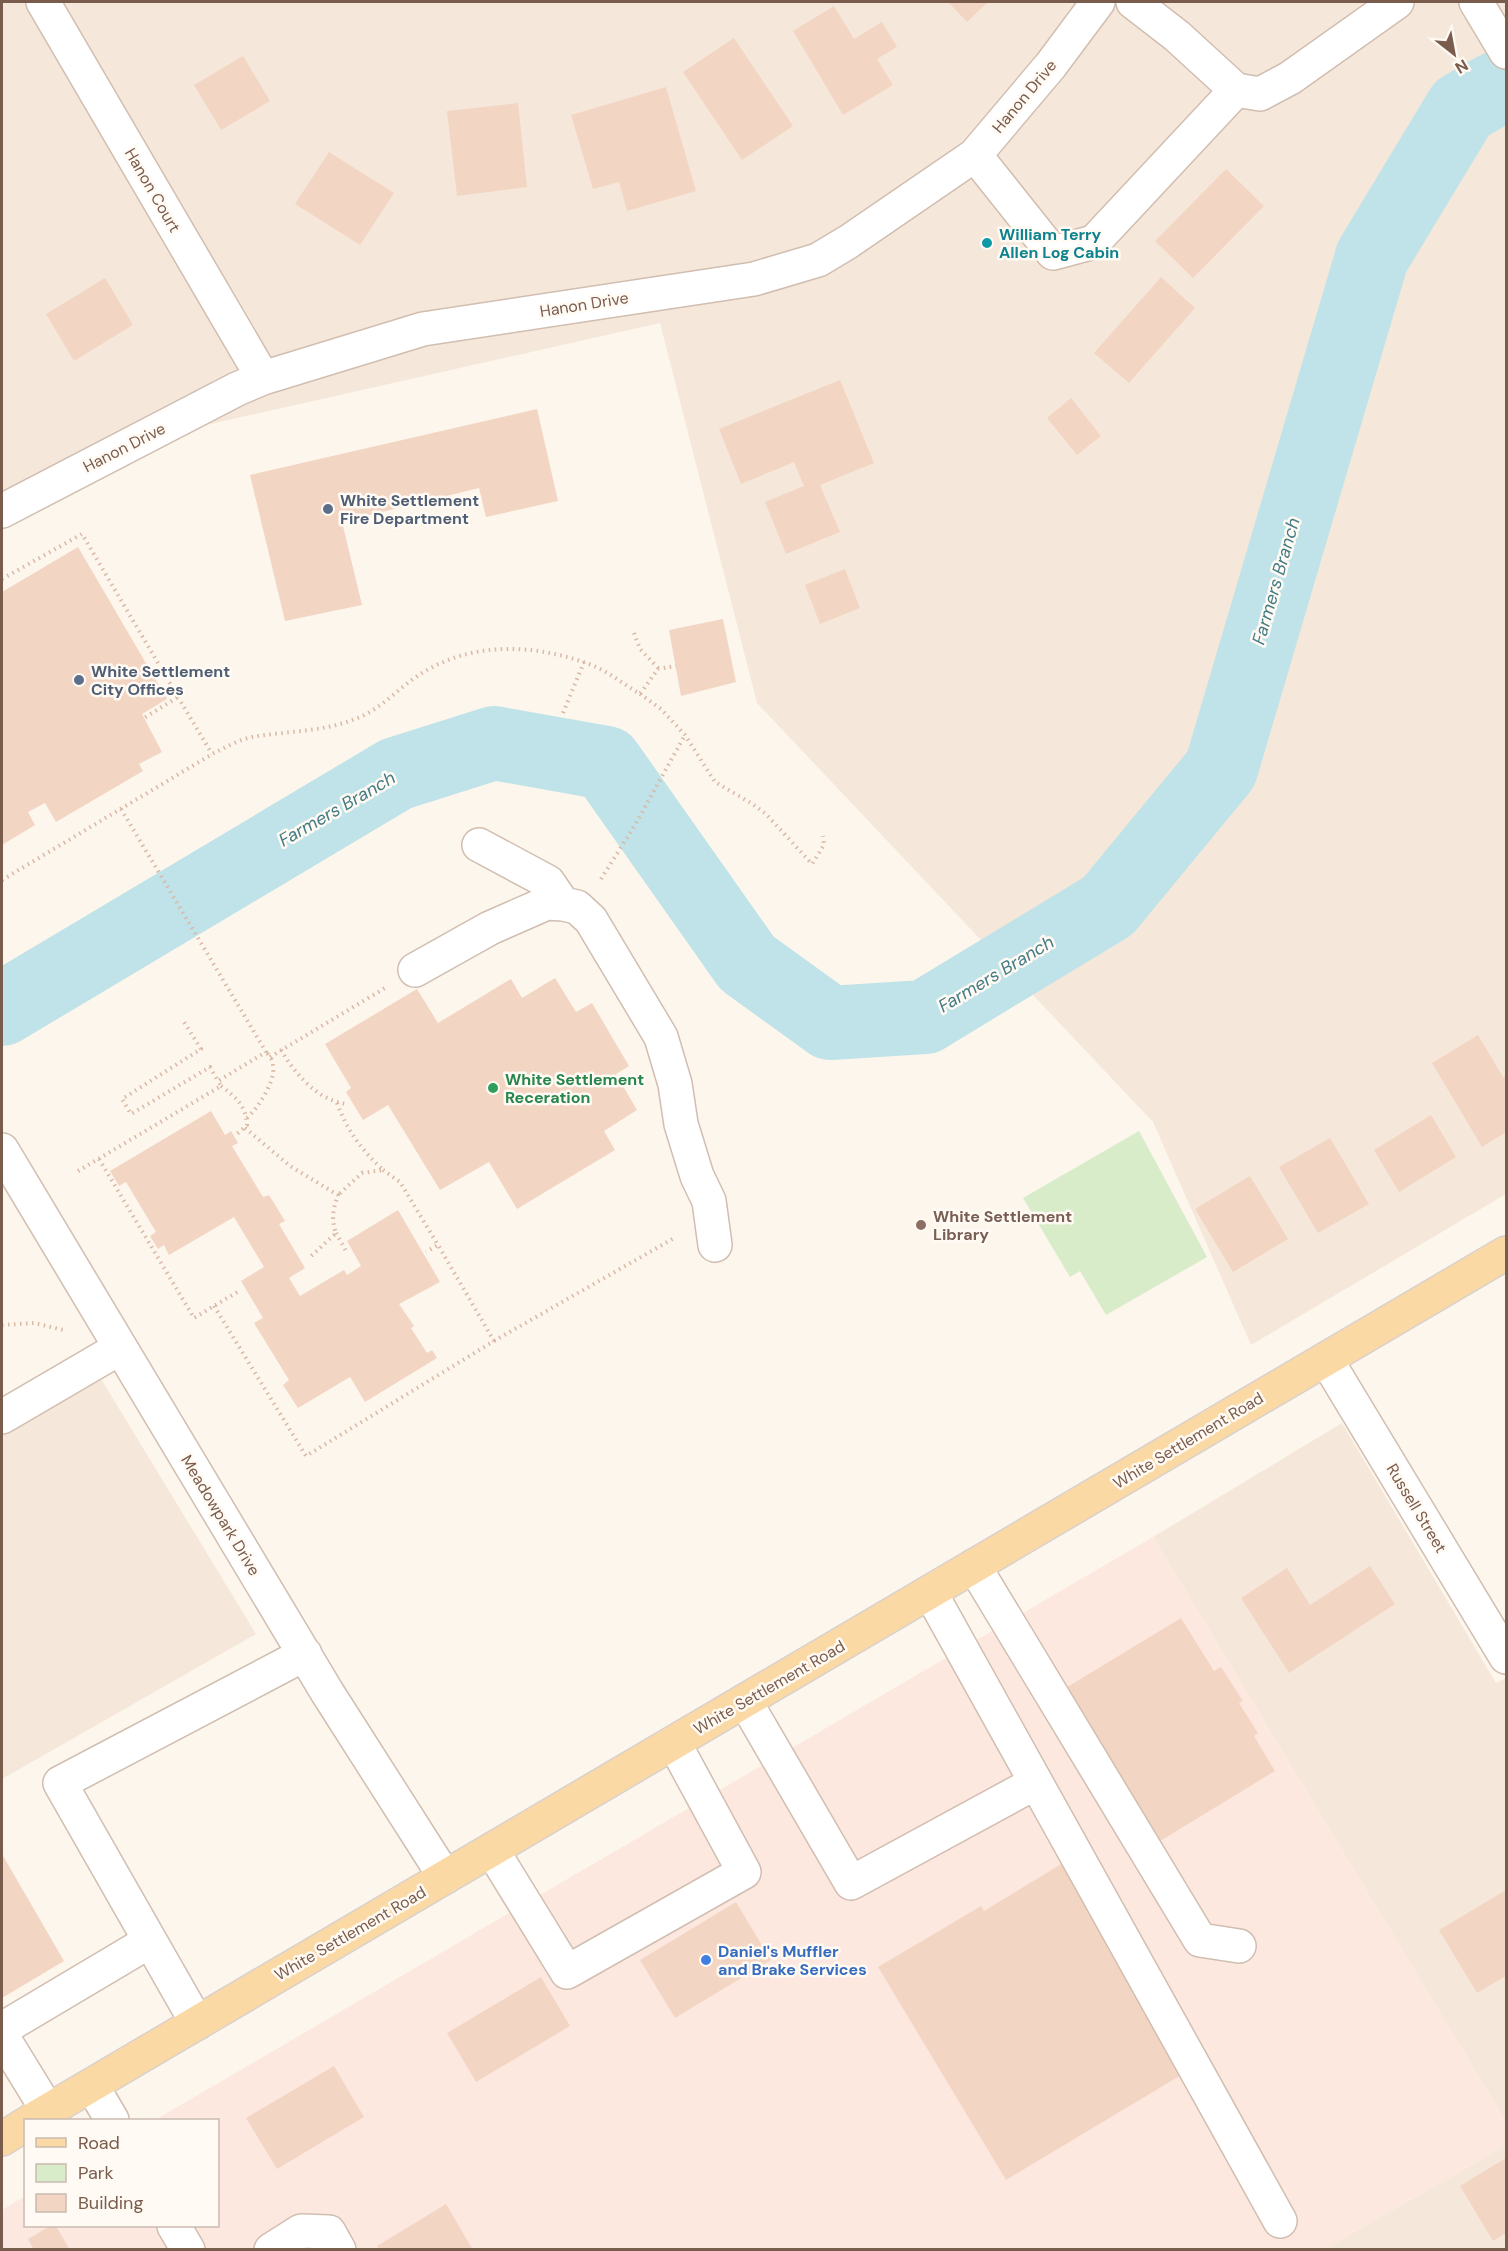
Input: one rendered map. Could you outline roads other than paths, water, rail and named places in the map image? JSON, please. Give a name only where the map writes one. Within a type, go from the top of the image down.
[{"type":"main road","name":"White Settlement Road","points":[[35,2119],[1506,1253]]},
{"type":"main road","name":"White Settlement Road","points":[[2,2139],[24,2126]]},
{"type":"street","name":"Hanon Court","points":[[43,2],[262,378]]},
{"type":"street","name":"Hanon Drive","points":[[2,511],[262,378],[423,329],[754,279],[818,260],[975,155],[1051,65],[1098,2]]},
{"type":"street","points":[[1133,2],[1177,36],[1236,90],[1260,94],[1290,78],[1397,2]]},
{"type":"street","points":[[1476,2],[1506,52]]},
{"type":"street","points":[[975,155],[1053,253],[1094,242],[1236,90]]},
{"type":"street","points":[[479,845],[548,882],[563,904]]},
{"type":"street","points":[[415,970],[490,928],[529,910],[547,903],[577,907],[591,920],[661,1038],[675,1084],[681,1124],[697,1176],[709,1201],[715,1245]]},
{"type":"street","name":"Meadowpark Drive","points":[[2,1150],[305,1654],[445,1877]]},
{"type":"street","points":[[2,1418],[120,1348]]},
{"type":"street","name":"Russell Street","points":[[1326,1359],[1506,1658]]},
{"type":"street","points":[[974,1566],[1200,1940],[1239,1946]]},
{"type":"street","points":[[930,1592],[1280,2221]]},
{"type":"street","points":[[197,2023],[60,1783],[305,1654]]},
{"type":"street","points":[[745,1701],[851,1883],[1035,1783]]},
{"type":"street","points":[[492,1850],[567,1972],[744,1872],[675,1743]]},
{"type":"street","points":[[2,2029],[150,1941]]},
{"type":"street","points":[[2,2037],[35,2119]]},
{"type":"street","points":[[92,2086],[111,2119]]},
{"type":"street","points":[[175,2227],[188,2250]]},
{"type":"street","points":[[270,2250],[302,2231],[329,2232],[339,2250]]},
{"type":"waterway","name":"Farmers Branch","points":[[2,1009],[396,774],[494,743],[606,763],[747,963],[830,1023],[925,1017],[1108,906],[1221,769],[1372,257],[1462,108],[1497,88]]},
{"type":"place","name":"William Terry Allen Log Cabin","points":[[987,243]]},
{"type":"place","name":"White Settlement Fire Department","points":[[328,509]]},
{"type":"place","name":"White Settlement City Offices","points":[[79,680]]},
{"type":"place","name":"White Settlement Receration","points":[[493,1088]]},
{"type":"place","name":"White Settlement Library","points":[[921,1225]]},
{"type":"place","name":"Daniel's Muffler and Brake Services","points":[[706,1960]]}]
